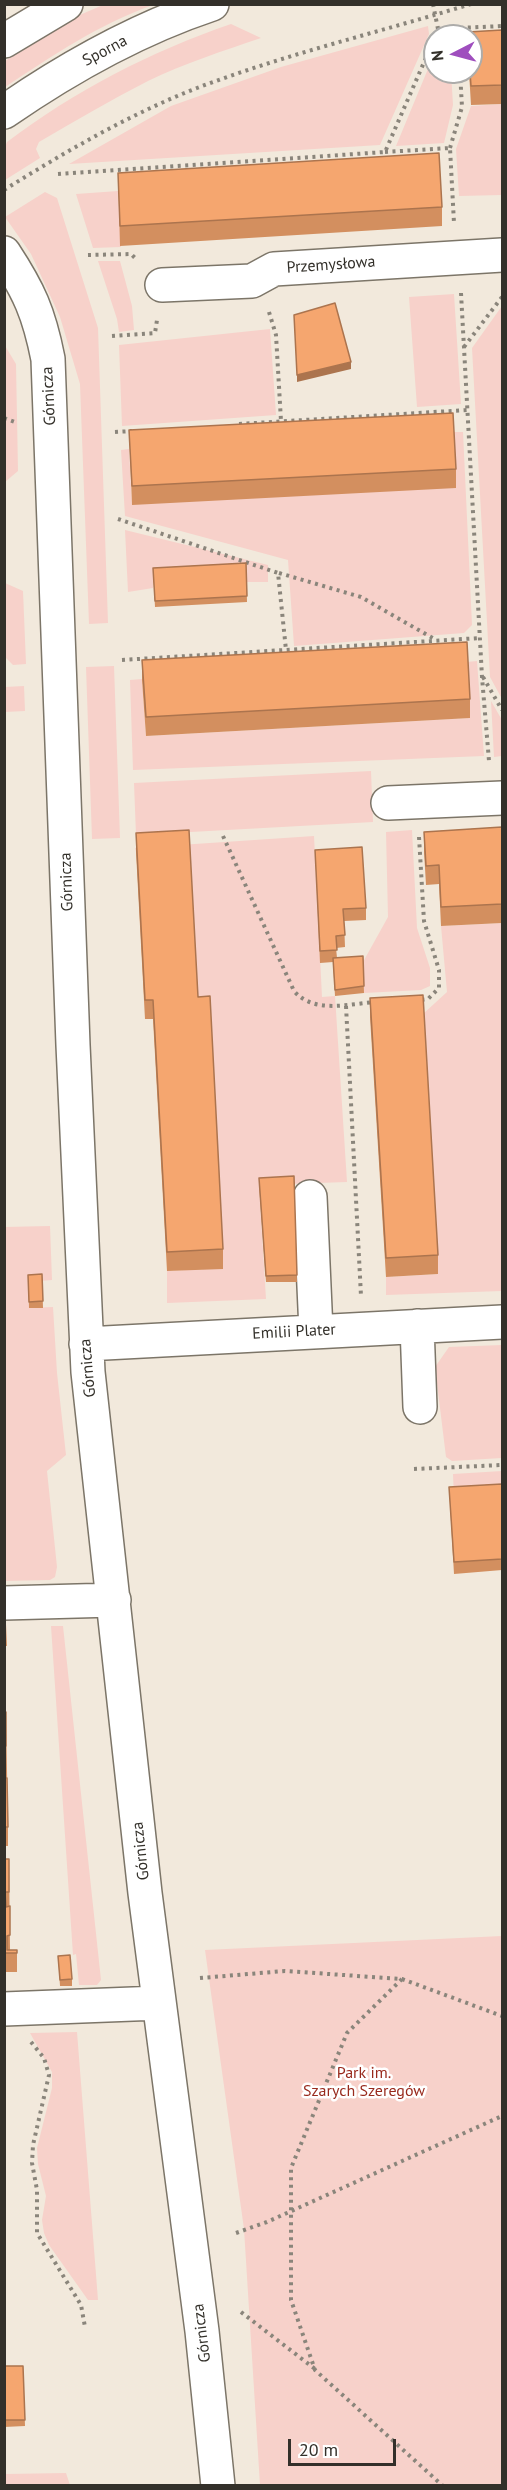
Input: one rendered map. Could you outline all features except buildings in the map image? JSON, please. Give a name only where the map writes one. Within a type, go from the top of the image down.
[{"type":"street","points":[[4,41],[66,4]]},
{"type":"street","name":"Sporna","points":[[4,112],[106,48],[183,14],[212,4]]},
{"type":"street","name":"Górnicza","points":[[4,253],[32,298],[48,359],[86,1344],[159,2002],[202,2331],[218,2486]]},
{"type":"street","name":"Przemysłowa","points":[[162,285],[252,280],[273,269],[502,255]]},
{"type":"street","points":[[388,802],[502,798]]},
{"type":"street","points":[[310,1197],[316,1331]]},
{"type":"street","name":"Emilii Plater","points":[[86,1344],[502,1322]]},
{"type":"street","points":[[417,1326],[420,1407]]},
{"type":"street","points":[[4,1603],[114,1600]]},
{"type":"street","points":[[4,2009],[159,2002]]},
{"type":"path","points":[[433,4],[437,24]]},
{"type":"path","points":[[4,190],[61,155],[155,106],[198,88],[278,61],[471,4]]},
{"type":"path","points":[[483,27],[502,26]]},
{"type":"path","points":[[385,152],[423,64]]},
{"type":"path","points":[[461,84],[462,107],[450,148],[489,761]]},
{"type":"path","points":[[58,174],[450,148]]},
{"type":"path","points":[[88,255],[131,254]]},
{"type":"path","points":[[112,336],[155,333],[162,285]]},
{"type":"path","points":[[464,348],[502,297]]},
{"type":"path","points":[[269,311],[276,335],[281,422]]},
{"type":"path","points":[[234,424],[467,410]]},
{"type":"path","points":[[115,432],[139,430]]},
{"type":"path","points":[[118,519],[278,573],[361,597],[437,641]]},
{"type":"path","points":[[278,573],[286,651]]},
{"type":"path","points":[[122,660],[480,638]]},
{"type":"path","points":[[482,677],[502,710]]},
{"type":"path","points":[[416,1000],[428,999],[439,988],[438,970],[424,921],[418,835]]},
{"type":"path","points":[[223,836],[294,991],[301,1000],[315,1004],[345,1006],[382,1002]]},
{"type":"path","points":[[345,1006],[363,1328]]},
{"type":"path","points":[[414,1469],[502,1465]]},
{"type":"path","points":[[200,1978],[285,1971],[402,1979],[502,2016]]},
{"type":"path","points":[[315,2370],[291,2300],[291,2168],[347,2033],[402,1979]]},
{"type":"path","points":[[28,2039],[44,2058],[49,2074],[33,2145],[32,2163],[37,2190],[37,2233],[81,2305],[85,2327]]},
{"type":"path","points":[[236,2233],[290,2212],[502,2116]]},
{"type":"path","points":[[242,2312],[315,2370],[443,2486]]},
{"type":"green space","points":[[103,5],[153,5],[94,31],[5,87],[5,61],[82,14]]},
{"type":"green space","points":[[231,24],[261,38],[176,69],[107,103],[39,142],[36,149],[40,158],[5,180],[7,142],[33,123],[114,74],[172,47]]},
{"type":"green space","points":[[423,27],[423,48],[380,145],[69,164],[171,106],[281,67]]},
{"type":"green space","points":[[423,81],[423,84],[452,84],[453,105],[444,143],[396,146]]},
{"type":"green space","points":[[502,104],[502,195],[459,196],[456,149],[471,106]]},
{"type":"green space","points":[[118,191],[121,247],[93,248],[76,194]]},
{"type":"green space","points":[[45,192],[57,198],[98,328],[108,623],[89,624],[80,384],[60,317],[31,254],[5,217]]},
{"type":"green space","points":[[98,261],[120,261],[132,306],[134,330],[119,332]]},
{"type":"green space","points":[[454,294],[461,404],[417,407],[409,297]]},
{"type":"green space","points":[[502,306],[502,699],[490,677],[472,348]]},
{"type":"green space","points":[[270,329],[276,415],[122,426],[119,345]]},
{"type":"green space","points":[[4,344],[16,364],[18,471],[5,482]]},
{"type":"green space","points":[[453,432],[463,432],[472,625],[464,633],[294,646],[288,560],[125,516],[121,450],[129,449],[132,505]]},
{"type":"green space","points":[[125,530],[268,565],[268,582],[154,574],[153,588],[128,592]]},
{"type":"green space","points":[[5,583],[23,591],[26,664],[13,665],[5,657]]},
{"type":"green space","points":[[477,661],[484,756],[133,770],[130,680],[142,679],[146,736],[469,718],[467,662]]},
{"type":"green space","points":[[114,666],[120,838],[92,839],[86,667]]},
{"type":"green space","points":[[24,686],[25,711],[5,712],[5,687]]},
{"type":"green space","points":[[491,701],[502,720],[502,756],[494,757]]},
{"type":"green space","points":[[371,771],[373,822],[136,835],[134,783]]},
{"type":"green space","points":[[412,830],[417,928],[430,968],[430,986],[421,990],[364,993],[363,962],[388,917],[386,832]]},
{"type":"green space","points":[[314,836],[322,997],[335,996],[347,1182],[259,1185],[266,1299],[167,1303],[167,1271],[223,1268],[198,1016],[189,850],[136,852],[135,848]]},
{"type":"green space","points":[[502,923],[502,1291],[386,1295],[386,1277],[438,1274],[423,1014],[447,992],[441,926]]},
{"type":"green space","points":[[50,1226],[52,1280],[28,1282],[29,1308],[53,1307],[66,1455],[47,1471],[57,1567],[55,1577],[50,1580],[5,1581],[4,1227]]},
{"type":"green space","points":[[502,1345],[502,1458],[452,1461],[446,1457],[435,1367],[449,1347]]},
{"type":"green space","points":[[502,1471],[502,1496],[454,1499],[453,1474]]},
{"type":"green space","points":[[51,1626],[63,1626],[101,1980],[97,1985],[79,1985],[76,1954],[73,1955]]},
{"type":"green space","name":"Park im. Szarych Szeregów","points":[[502,1936],[502,2485],[260,2485],[244,2229],[205,1950]]},
{"type":"green space","points":[[77,2032],[98,2300],[88,2300],[49,2245],[42,2220],[46,2196],[38,2164],[37,2148],[52,2088],[52,2072],[30,2033]]},
{"type":"green space","points":[[66,2473],[70,2485],[5,2485],[5,2474]]}]
